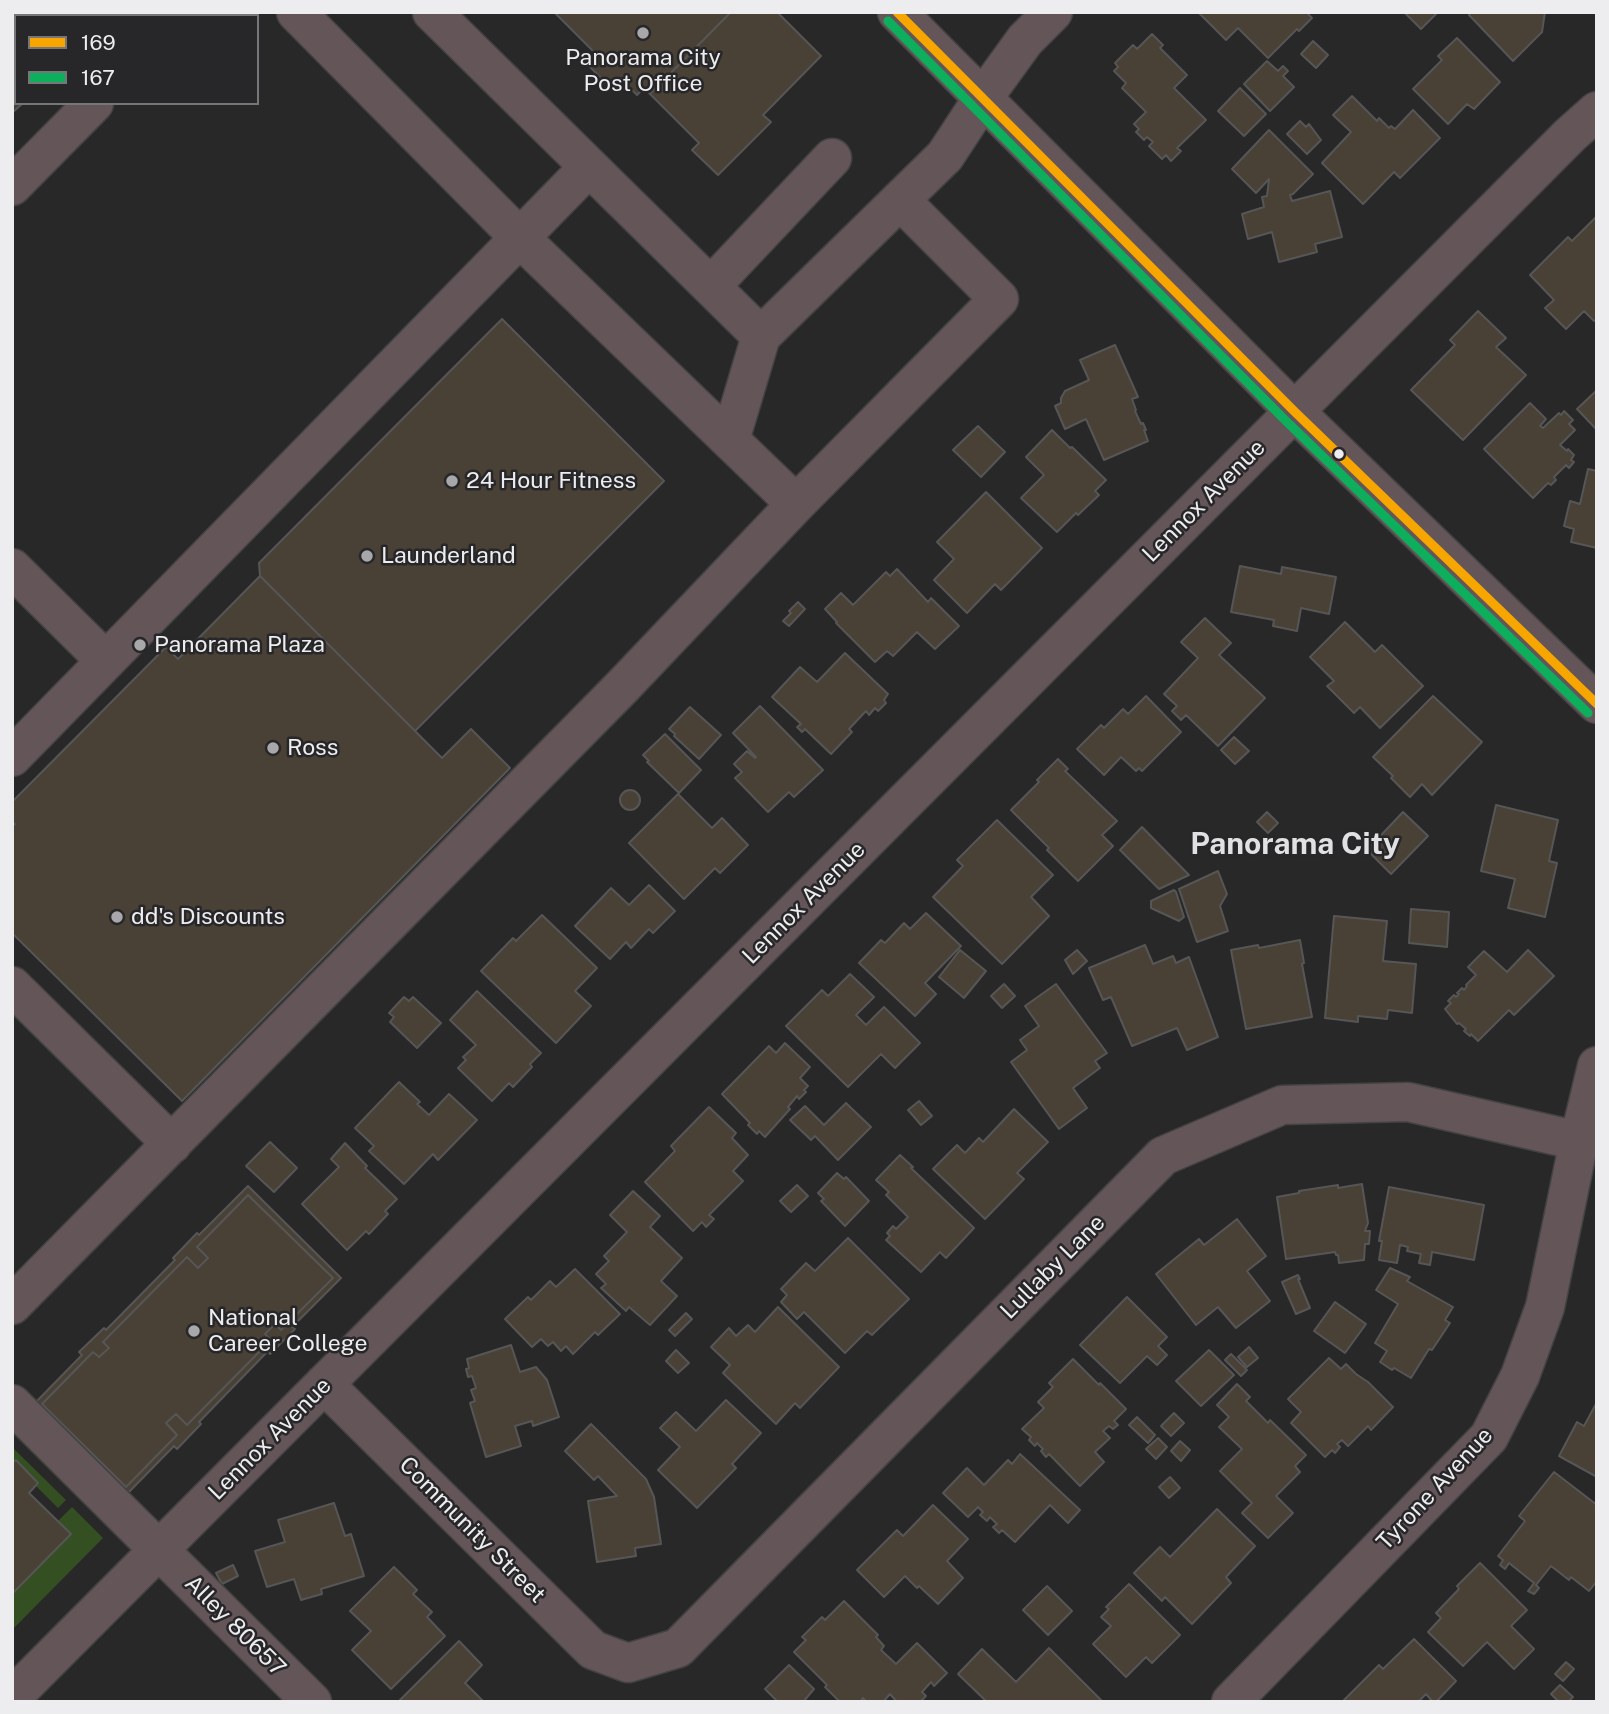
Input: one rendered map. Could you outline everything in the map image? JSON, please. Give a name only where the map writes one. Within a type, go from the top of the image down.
[{"type":"street","points":[[296,12],[520,238],[796,504]]},
{"type":"street","points":[[897,12],[1294,411],[1597,704]]},
{"type":"street","points":[[730,440],[761,336],[945,156],[1025,40],[1053,12]]},
{"type":"street","points":[[435,13],[761,336]]},
{"type":"street","points":[[12,186],[92,105]]},
{"type":"street","name":"Lennox Avenue","points":[[12,1697],[1294,411],[1597,111]]},
{"type":"street","points":[[711,286],[832,158]]},
{"type":"street","points":[[12,757],[589,167]]},
{"type":"street","points":[[12,1305],[623,686],[796,504],[999,299],[900,200]]},
{"type":"street","points":[[12,568],[106,660]]},
{"type":"street","points":[[12,986],[172,1144]]},
{"type":"street","name":"Tyrone Avenue","points":[[1231,1702],[1489,1437],[1520,1376],[1545,1307],[1597,1066]]},
{"type":"street","name":"Lullaby Lane","points":[[628,1663],[678,1648],[1163,1156],[1282,1105],[1409,1102],[1579,1141]]},
{"type":"street","name":"Community Street","points":[[324,1384],[593,1650],[628,1663]]},
{"type":"street","name":"Alley 80657","points":[[12,1404],[312,1702]]},
{"type":"green space","points":[[12,1447],[66,1500],[58,1508],[16,1460],[12,1463]]},
{"type":"green space","points":[[72,1507],[103,1538],[12,1630],[12,1594],[71,1534],[58,1521]]},
{"type":"building","points":[[12,12],[18,12],[20,14],[14,14],[14,105],[21,105],[12,113]]},
{"type":"building","points":[[18,12],[132,12],[130,14]]},
{"type":"building","name":"Panorama City Post Office","points":[[554,12],[731,12],[650,94],[644,88],[637,95],[621,79],[611,88],[587,64],[597,55]]},
{"type":"building","points":[[731,12],[777,12],[821,56],[763,115],[771,122],[718,175],[692,150],[699,143],[650,94]]},
{"type":"building","points":[[1198,12],[1306,12],[1312,18],[1268,58],[1238,28],[1226,40]]},
{"type":"building","points":[[1404,12],[1438,12],[1421,29]]},
{"type":"building","points":[[1472,12],[1545,12],[1542,32],[1513,61],[1469,15]]},
{"type":"building","points":[[1152,34],[1163,45],[1160,48],[1187,75],[1174,88],[1206,120],[1177,148],[1181,151],[1171,161],[1166,155],[1162,159],[1149,146],[1153,142],[1147,137],[1144,140],[1136,132],[1139,129],[1134,124],[1146,112],[1122,88],[1126,83],[1114,71],[1118,67],[1115,63],[1133,45],[1137,49]]},
{"type":"building","points":[[1457,38],[1500,82],[1474,109],[1467,104],[1448,124],[1413,89],[1442,60],[1438,56]]},
{"type":"building","points":[[1313,41],[1328,55],[1316,68],[1301,54]]},
{"type":"building","points":[[1267,61],[1278,71],[1283,66],[1288,71],[1283,76],[1294,87],[1270,111],[1244,84]]},
{"type":"building","points":[[1240,88],[1266,114],[1244,136],[1218,111]]},
{"type":"building","points":[[1352,96],[1377,121],[1379,118],[1389,128],[1391,126],[1395,129],[1413,110],[1440,138],[1400,178],[1394,172],[1363,204],[1322,163],[1351,132],[1333,115]]},
{"type":"building","points":[[1300,121],[1306,127],[1309,124],[1321,140],[1307,154],[1287,134]]},
{"type":"building","points":[[1269,130],[1313,174],[1290,195],[1292,201],[1330,191],[1342,237],[1315,244],[1317,252],[1279,262],[1272,232],[1248,239],[1242,214],[1264,207],[1262,197],[1267,196],[1269,179],[1256,193],[1232,169]]},
{"type":"building","points":[[1597,216],[1597,319],[1594,321],[1584,311],[1566,329],[1545,308],[1554,300],[1530,275],[1568,237],[1572,241]]},
{"type":"building","points":[[1478,311],[1506,338],[1496,347],[1526,375],[1463,440],[1411,390],[1455,345],[1450,340]]},
{"type":"building","points":[[502,319],[664,481],[415,731],[260,576],[259,563]]},
{"type":"building","points":[[1115,345],[1138,397],[1132,399],[1148,441],[1104,460],[1086,419],[1065,429],[1055,406],[1061,403],[1065,391],[1089,380],[1080,360]]},
{"type":"building","points":[[1597,390],[1597,430],[1577,409]]},
{"type":"building","points":[[1530,403],[1546,419],[1540,426],[1543,428],[1564,411],[1573,420],[1569,424],[1575,430],[1560,445],[1574,455],[1571,460],[1574,462],[1569,468],[1566,465],[1554,477],[1556,480],[1551,485],[1548,483],[1533,498],[1484,449]]},
{"type":"building","points":[[978,426],[1005,452],[981,477],[953,450]]},
{"type":"building","points":[[1052,430],[1106,480],[1095,491],[1099,495],[1057,532],[1021,498],[1044,475],[1026,457]]},
{"type":"building","points":[[1588,469],[1597,471],[1597,548],[1571,542],[1574,529],[1564,526],[1570,501],[1580,504]]},
{"type":"building","points":[[986,492],[1042,548],[1001,590],[995,584],[967,613],[934,580],[954,559],[937,542]]},
{"type":"building","points":[[1240,566],[1281,574],[1282,567],[1336,577],[1329,614],[1301,608],[1297,631],[1273,626],[1274,620],[1231,612]]},
{"type":"building","points":[[897,569],[928,602],[931,598],[959,626],[935,649],[917,632],[893,656],[887,651],[875,662],[825,609],[841,593],[853,605],[886,572],[890,576]]},
{"type":"building","points":[[260,576],[442,758],[471,729],[510,768],[182,1101],[12,933],[12,827],[15,824],[12,821],[12,802],[166,647],[178,659]]},
{"type":"building","points":[[798,602],[805,609],[789,626],[783,621]]},
{"type":"building","points":[[1205,618],[1231,643],[1219,655],[1265,698],[1218,746],[1186,715],[1181,720],[1172,711],[1177,706],[1164,694],[1198,658],[1181,642]]},
{"type":"building","points":[[1345,622],[1375,652],[1382,645],[1423,686],[1380,728],[1360,707],[1354,713],[1327,686],[1334,681],[1310,657]]},
{"type":"building","points":[[845,653],[888,694],[884,700],[886,703],[878,711],[875,708],[869,715],[866,711],[849,729],[852,732],[831,754],[805,729],[802,732],[797,727],[801,724],[772,697],[800,667],[817,682]]},
{"type":"building","points":[[1146,696],[1181,732],[1142,771],[1139,768],[1136,771],[1121,757],[1104,775],[1077,749],[1101,725],[1104,728],[1123,709],[1128,714]]},
{"type":"building","points":[[1433,696],[1482,742],[1432,795],[1422,784],[1410,797],[1373,757]]},
{"type":"building","points":[[760,706],[823,770],[794,797],[789,792],[768,812],[735,778],[742,772],[734,764],[747,751],[756,757],[733,733]]},
{"type":"building","points":[[690,707],[721,735],[699,759],[669,729]]},
{"type":"building","points":[[665,734],[701,770],[679,793],[643,755]]},
{"type":"building","points":[[1234,737],[1249,751],[1235,764],[1221,750]]},
{"type":"building","points":[[1058,759],[1068,769],[1065,771],[1117,821],[1102,835],[1113,846],[1078,881],[1011,810]]},
{"type":"building","points":[[630,790],[637,793],[640,800],[637,807],[630,810],[623,807],[620,800],[623,793]]},
{"type":"building","points":[[678,794],[712,828],[722,818],[748,845],[720,873],[715,868],[684,899],[629,843]]},
{"type":"building","points":[[1496,805],[1558,820],[1549,861],[1557,863],[1545,917],[1508,908],[1515,879],[1481,871]]},
{"type":"building","points":[[1267,812],[1278,823],[1268,833],[1257,822]]},
{"type":"building","points":[[1403,812],[1428,836],[1391,874],[1367,850]]},
{"type":"building","points":[[997,820],[1053,875],[1031,897],[1049,916],[1002,964],[933,897],[963,866],[957,860]]},
{"type":"building","points":[[1142,827],[1189,875],[1159,889],[1120,850]]},
{"type":"building","points":[[1218,871],[1227,894],[1220,906],[1228,931],[1197,942],[1179,889]]},
{"type":"building","points":[[649,885],[675,911],[653,933],[649,929],[631,948],[626,942],[610,959],[575,926],[611,888],[629,905]]},
{"type":"building","points":[[1174,890],[1184,917],[1179,921],[1151,908],[1151,901]]},
{"type":"building","points":[[1411,909],[1449,912],[1447,947],[1409,943]]},
{"type":"building","points":[[926,913],[961,946],[925,983],[936,994],[915,1016],[859,963],[881,940],[885,943],[904,923],[910,929]]},
{"type":"building","points":[[542,915],[597,968],[575,991],[591,1006],[556,1043],[481,971],[513,938],[516,941]]},
{"type":"building","points":[[1334,916],[1387,921],[1383,961],[1416,964],[1412,1013],[1388,1010],[1387,1019],[1358,1016],[1358,1022],[1325,1018]]},
{"type":"building","points":[[1300,940],[1312,1017],[1246,1029],[1231,950]]},
{"type":"building","points":[[1145,945],[1153,964],[1173,956],[1176,963],[1189,957],[1218,1037],[1187,1050],[1177,1028],[1132,1046],[1111,997],[1103,1000],[1089,968]]},
{"type":"building","points":[[960,950],[986,971],[964,998],[939,977]]},
{"type":"building","points":[[1077,950],[1087,961],[1073,974],[1065,960]]},
{"type":"building","points":[[1528,950],[1554,976],[1514,1015],[1509,1010],[1478,1041],[1464,1031],[1466,1029],[1457,1024],[1445,1009],[1451,1003],[1448,1001],[1454,995],[1456,997],[1462,988],[1464,990],[1476,975],[1468,967],[1484,951],[1507,972]]},
{"type":"building","points":[[850,974],[874,997],[856,1015],[866,1025],[884,1007],[920,1043],[895,1068],[881,1054],[848,1087],[786,1026],[822,990],[828,996]]},
{"type":"building","points":[[1004,984],[1015,996],[1002,1008],[991,996]]},
{"type":"building","points":[[1056,984],[1107,1053],[1095,1061],[1100,1068],[1073,1088],[1087,1108],[1059,1129],[1011,1062],[1027,1050],[1020,1040],[1039,1026],[1025,1006]]},
{"type":"building","points":[[477,991],[541,1053],[513,1087],[509,1083],[492,1101],[458,1068],[466,1060],[463,1057],[476,1045],[450,1020]]},
{"type":"building","points":[[404,997],[409,1001],[413,997],[441,1023],[417,1048],[390,1022],[394,1017],[389,1013]]},
{"type":"building","points":[[785,1043],[810,1067],[800,1078],[808,1086],[804,1090],[806,1092],[799,1099],[797,1096],[788,1107],[790,1109],[765,1137],[759,1131],[757,1134],[748,1125],[750,1123],[722,1094],[769,1046],[776,1053]]},
{"type":"building","points":[[399,1082],[429,1115],[449,1094],[477,1120],[438,1160],[433,1154],[404,1184],[369,1151],[374,1146],[355,1128]]},
{"type":"building","points":[[919,1101],[932,1116],[921,1125],[908,1110]]},
{"type":"building","points":[[846,1103],[871,1127],[838,1160],[815,1136],[811,1140],[790,1120],[805,1106],[824,1125]]},
{"type":"building","points":[[709,1107],[736,1133],[732,1138],[748,1155],[733,1171],[743,1181],[709,1215],[714,1219],[706,1227],[702,1222],[693,1231],[645,1182],[675,1151],[671,1146]]},
{"type":"building","points":[[1014,1109],[1048,1142],[1017,1173],[1024,1179],[985,1219],[933,1169],[957,1145],[965,1153],[979,1138],[983,1142]]},
{"type":"building","points":[[270,1142],[297,1168],[274,1192],[246,1166]]},
{"type":"building","points":[[345,1143],[367,1166],[365,1168],[397,1199],[385,1211],[388,1214],[369,1234],[366,1231],[347,1250],[302,1204],[339,1167],[331,1159]]},
{"type":"building","points":[[900,1155],[974,1228],[946,1258],[940,1252],[921,1272],[886,1240],[890,1236],[887,1233],[893,1226],[896,1229],[908,1217],[886,1195],[889,1192],[876,1180]]},
{"type":"building","points":[[837,1173],[844,1179],[846,1177],[869,1201],[845,1226],[821,1201],[824,1199],[818,1193]]},
{"type":"building","points":[[1362,1184],[1368,1223],[1365,1231],[1370,1231],[1369,1244],[1365,1244],[1364,1260],[1339,1263],[1335,1252],[1286,1259],[1277,1197],[1338,1185],[1338,1188]]},
{"type":"building","points":[[797,1185],[808,1196],[791,1212],[780,1201]]},
{"type":"building","points":[[248,1186],[341,1278],[292,1327],[295,1329],[270,1354],[268,1351],[199,1422],[201,1424],[177,1449],[174,1446],[126,1495],[34,1404],[82,1355],[79,1352],[104,1328],[106,1330],[175,1260],[173,1258],[197,1233],[199,1235]],"holes":[[[248,1195],[333,1278],[281,1330],[275,1324],[265,1334],[271,1340],[187,1425],[176,1414],[166,1423],[177,1435],[126,1487],[42,1404],[93,1352],[99,1357],[109,1348],[103,1342],[187,1257],[198,1268],[208,1258],[197,1247]]]},
{"type":"building","points":[[1389,1187],[1484,1205],[1474,1260],[1432,1252],[1430,1265],[1419,1263],[1421,1254],[1407,1251],[1408,1247],[1400,1245],[1397,1263],[1379,1260],[1382,1241],[1379,1241]]},
{"type":"building","points":[[633,1191],[660,1216],[650,1227],[682,1258],[661,1281],[677,1296],[650,1325],[629,1307],[626,1311],[601,1288],[606,1284],[596,1274],[609,1261],[604,1256],[627,1232],[610,1215]]},
{"type":"building","name":"National Career College","points":[[248,1195],[333,1278],[281,1330],[275,1324],[265,1334],[271,1340],[187,1425],[176,1414],[166,1423],[177,1435],[126,1487],[42,1404],[93,1352],[99,1357],[109,1348],[103,1342],[187,1257],[198,1268],[208,1258],[197,1247]]},
{"type":"building","points":[[1237,1219],[1266,1256],[1247,1271],[1270,1301],[1236,1328],[1218,1307],[1196,1325],[1156,1274],[1199,1239],[1204,1245]]},
{"type":"building","points":[[848,1238],[909,1299],[872,1335],[867,1331],[845,1353],[804,1312],[797,1319],[781,1302],[787,1295],[781,1289],[806,1263],[815,1271]]},
{"type":"building","points":[[1390,1268],[1410,1277],[1407,1281],[1453,1307],[1445,1320],[1450,1323],[1411,1378],[1380,1362],[1387,1351],[1375,1343],[1398,1304],[1376,1290]]},
{"type":"building","points":[[575,1269],[620,1314],[598,1335],[595,1332],[573,1354],[566,1346],[561,1351],[553,1342],[548,1346],[541,1339],[532,1347],[505,1319],[528,1297],[531,1300],[550,1281],[556,1287]]},
{"type":"building","points":[[1298,1275],[1310,1308],[1296,1314],[1282,1282]]},
{"type":"building","points":[[1127,1297],[1167,1337],[1158,1346],[1167,1355],[1157,1365],[1147,1356],[1120,1383],[1080,1345]]},
{"type":"building","points":[[1335,1302],[1366,1324],[1345,1353],[1314,1331]]},
{"type":"building","points":[[778,1307],[839,1367],[800,1408],[795,1403],[776,1424],[723,1373],[730,1365],[711,1347],[729,1328],[736,1336],[748,1325],[755,1332]]},
{"type":"building","points":[[686,1313],[692,1319],[675,1336],[669,1330]]},
{"type":"building","points":[[511,1345],[520,1372],[536,1367],[547,1380],[559,1417],[533,1426],[532,1421],[515,1426],[521,1446],[486,1457],[470,1403],[475,1401],[471,1390],[476,1388],[472,1376],[468,1377],[467,1359]]},
{"type":"building","points":[[1249,1347],[1258,1358],[1247,1367],[1238,1357]]},
{"type":"building","points":[[676,1350],[689,1363],[678,1373],[666,1361]]},
{"type":"building","points":[[1209,1350],[1234,1375],[1201,1406],[1176,1381]]},
{"type":"building","points":[[1231,1354],[1247,1370],[1241,1376],[1225,1360]]},
{"type":"building","points":[[1329,1358],[1341,1369],[1346,1364],[1393,1407],[1371,1430],[1368,1426],[1348,1446],[1342,1440],[1337,1444],[1340,1447],[1335,1453],[1332,1450],[1325,1457],[1291,1423],[1301,1412],[1288,1399]]},
{"type":"building","points":[[1073,1359],[1126,1409],[1114,1421],[1118,1425],[1113,1429],[1109,1426],[1103,1431],[1110,1438],[1095,1452],[1104,1462],[1080,1486],[1049,1454],[1046,1457],[1041,1451],[1043,1449],[1037,1443],[1035,1446],[1029,1440],[1031,1437],[1022,1429],[1044,1408],[1038,1402],[1053,1387],[1049,1383]]},
{"type":"building","points":[[1237,1384],[1250,1397],[1246,1401],[1306,1455],[1295,1466],[1300,1472],[1276,1496],[1293,1513],[1268,1538],[1242,1513],[1252,1503],[1220,1471],[1242,1449],[1219,1427],[1229,1417],[1217,1405]]},
{"type":"building","points":[[726,1400],[761,1433],[732,1464],[736,1468],[697,1508],[658,1470],[680,1447],[660,1428],[676,1412],[696,1431]]},
{"type":"building","points":[[1597,1402],[1597,1477],[1559,1456],[1577,1422],[1584,1426]]},
{"type":"building","points":[[1174,1413],[1184,1423],[1171,1436],[1161,1426]]},
{"type":"building","points":[[1137,1417],[1155,1435],[1148,1443],[1129,1425]]},
{"type":"building","points":[[591,1424],[646,1479],[654,1497],[661,1544],[635,1548],[636,1556],[597,1562],[588,1501],[617,1496],[598,1476],[594,1480],[565,1451]]},
{"type":"building","points":[[1158,1438],[1167,1447],[1156,1459],[1146,1449]]},
{"type":"building","points":[[1180,1441],[1190,1450],[1181,1461],[1171,1451]]},
{"type":"building","points":[[1020,1454],[1080,1510],[1068,1523],[1050,1505],[1015,1542],[1002,1530],[999,1533],[993,1527],[997,1524],[990,1517],[987,1521],[980,1515],[983,1512],[978,1507],[968,1517],[943,1493],[967,1468],[984,1485],[1008,1460],[1012,1464]]},
{"type":"building","points":[[16,1460],[38,1483],[29,1493],[71,1534],[12,1594],[12,1463]]},
{"type":"building","points":[[1554,1472],[1597,1505],[1597,1581],[1589,1591],[1551,1566],[1536,1585],[1539,1588],[1534,1594],[1528,1591],[1534,1583],[1509,1563],[1505,1569],[1500,1565],[1503,1560],[1498,1556],[1525,1521],[1519,1516]]},
{"type":"building","points":[[1170,1477],[1180,1488],[1169,1498],[1159,1487]]},
{"type":"building","points":[[334,1503],[345,1536],[351,1534],[364,1576],[321,1589],[322,1594],[301,1600],[294,1579],[267,1587],[255,1551],[285,1542],[278,1520]]},
{"type":"building","points":[[933,1505],[968,1539],[947,1561],[963,1578],[938,1604],[905,1576],[884,1597],[857,1570],[897,1530],[903,1536]]},
{"type":"building","points":[[1217,1509],[1255,1546],[1226,1577],[1231,1583],[1192,1624],[1165,1597],[1162,1601],[1134,1573],[1160,1547],[1170,1557]]},
{"type":"building","points":[[1480,1563],[1527,1610],[1511,1626],[1534,1649],[1514,1669],[1487,1642],[1463,1666],[1428,1632],[1441,1618],[1436,1613]]},
{"type":"building","points":[[233,1565],[238,1576],[222,1584],[216,1573]]},
{"type":"building","points":[[394,1567],[417,1590],[413,1594],[432,1612],[427,1617],[445,1636],[391,1689],[352,1650],[371,1631],[350,1611]]},
{"type":"building","points":[[1129,1584],[1180,1635],[1152,1663],[1146,1657],[1126,1677],[1093,1644],[1111,1626],[1101,1617],[1109,1609],[1106,1607]]},
{"type":"building","points":[[1047,1586],[1072,1611],[1048,1635],[1023,1610]]},
{"type":"building","points":[[844,1601],[878,1635],[876,1637],[884,1646],[881,1650],[896,1664],[917,1643],[947,1673],[934,1686],[931,1682],[922,1692],[926,1696],[920,1702],[897,1702],[890,1694],[883,1702],[867,1702],[863,1698],[860,1702],[840,1702],[794,1652],[806,1640],[802,1637],[822,1617],[825,1620]]},
{"type":"building","points":[[1414,1639],[1456,1681],[1436,1702],[1426,1694],[1418,1702],[1342,1702],[1379,1665],[1383,1669]]},
{"type":"building","points":[[459,1641],[482,1665],[465,1683],[484,1702],[398,1702]]},
{"type":"building","points":[[1049,1648],[1103,1702],[987,1702],[958,1674],[982,1649],[1016,1682]]},
{"type":"building","points":[[1566,1662],[1574,1669],[1563,1681],[1555,1674]]},
{"type":"building","points":[[789,1665],[814,1689],[803,1702],[778,1702],[765,1689]]},
{"type":"building","points":[[1560,1685],[1573,1697],[1568,1702],[1559,1702],[1551,1694]]},
{"type":"transit line","name":"169","points":[[897,12],[1294,411],[1597,704]]},
{"type":"transit line","name":"167","points":[[888,21],[1285,420],[1588,713]]},
{"type":"place","name":"Panorama City Post Office","points":[[643,33]]},
{"type":"place","name":"24 Hour Fitness","points":[[452,481]]},
{"type":"place","name":"Launderland","points":[[367,556]]},
{"type":"place","name":"Panorama Plaza","points":[[140,645]]},
{"type":"place","name":"Ross","points":[[273,748]]},
{"type":"place","name":"dd's Discounts","points":[[117,917]]},
{"type":"place","name":"National Career College","points":[[194,1331]]},
{"type":"district","name":"Panorama City","points":[[1295,845]]}]
